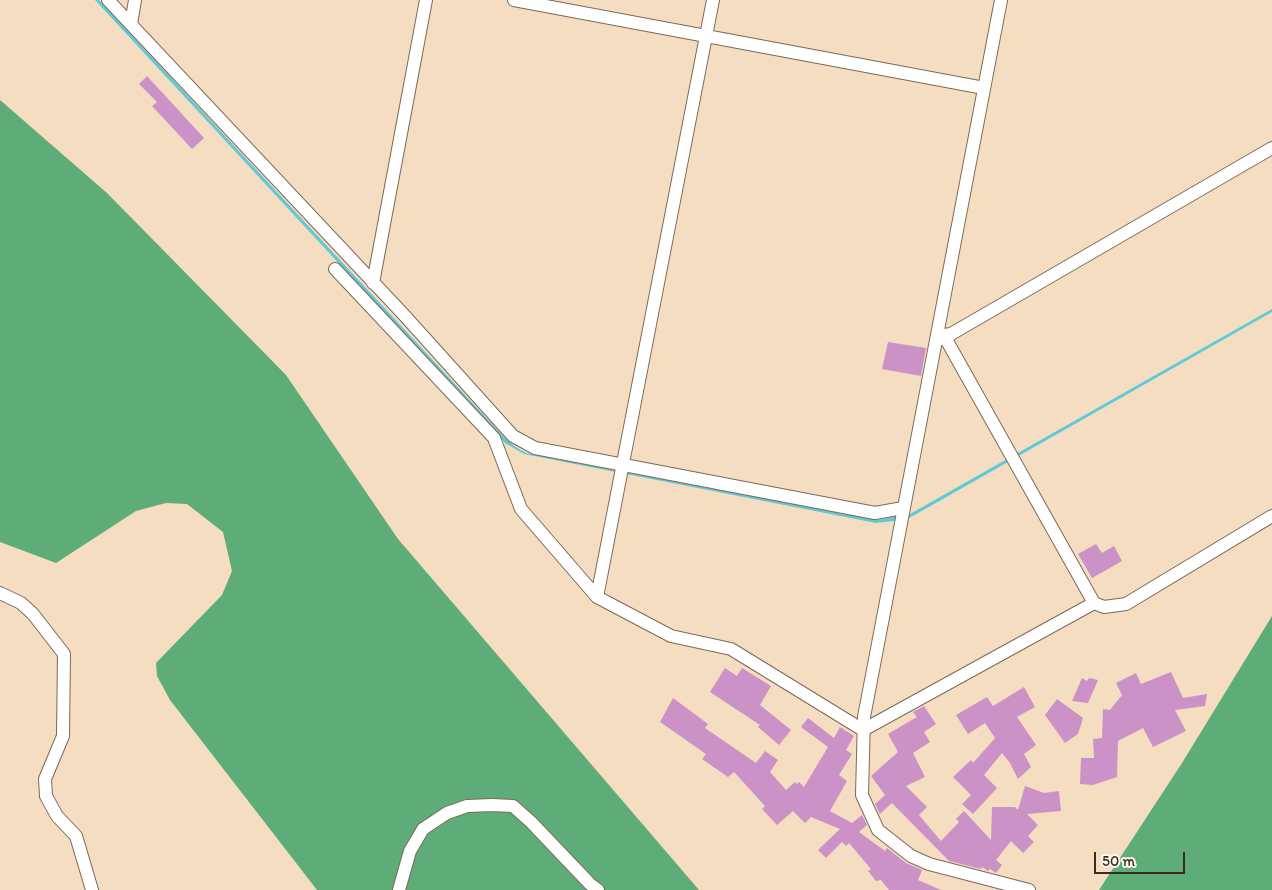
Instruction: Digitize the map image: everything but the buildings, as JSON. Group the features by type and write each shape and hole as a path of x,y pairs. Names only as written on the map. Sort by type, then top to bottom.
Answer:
{"street":[{"path":"108,0 373,283 513,436 535,448 876,512 904,508"},
{"path":"131,24 136,0"},
{"path":"373,283 426,0"},
{"path":"514,0 706,38 984,88"},
{"path":"598,597 713,0"},
{"path":"1001,0 904,508 864,730 862,795 878,830 911,856 929,864 1029,890"},
{"path":"937,336 951,334 1272,148"},
{"path":"335,269 494,438 522,509 598,597 671,636 731,649 864,730"},
{"path":"937,336 947,341 1094,603 1104,607 1126,604 1272,516"},
{"path":"0,593 20,603 33,614 64,654 63,736 45,779 46,796 57,816 76,836 92,890"},
{"path":"864,730 1094,603"},
{"path":"399,890 410,851 423,828 446,813 467,806 513,806 598,890"}],"green space":[{"path":"0,100 107,193 286,375 398,539 699,890 317,890 170,700 157,676 156,663 222,595 232,571 223,532 187,504 166,503 136,511 56,563 0,542"},
{"path":"1272,616 1272,890 1099,890 1182,763"}],"water":[{"path":"95,0 99,0 505,438 526,453 877,520 910,514 1272,309 1272,312 909,518 894,521 876,523 524,454 505,443"}]}
